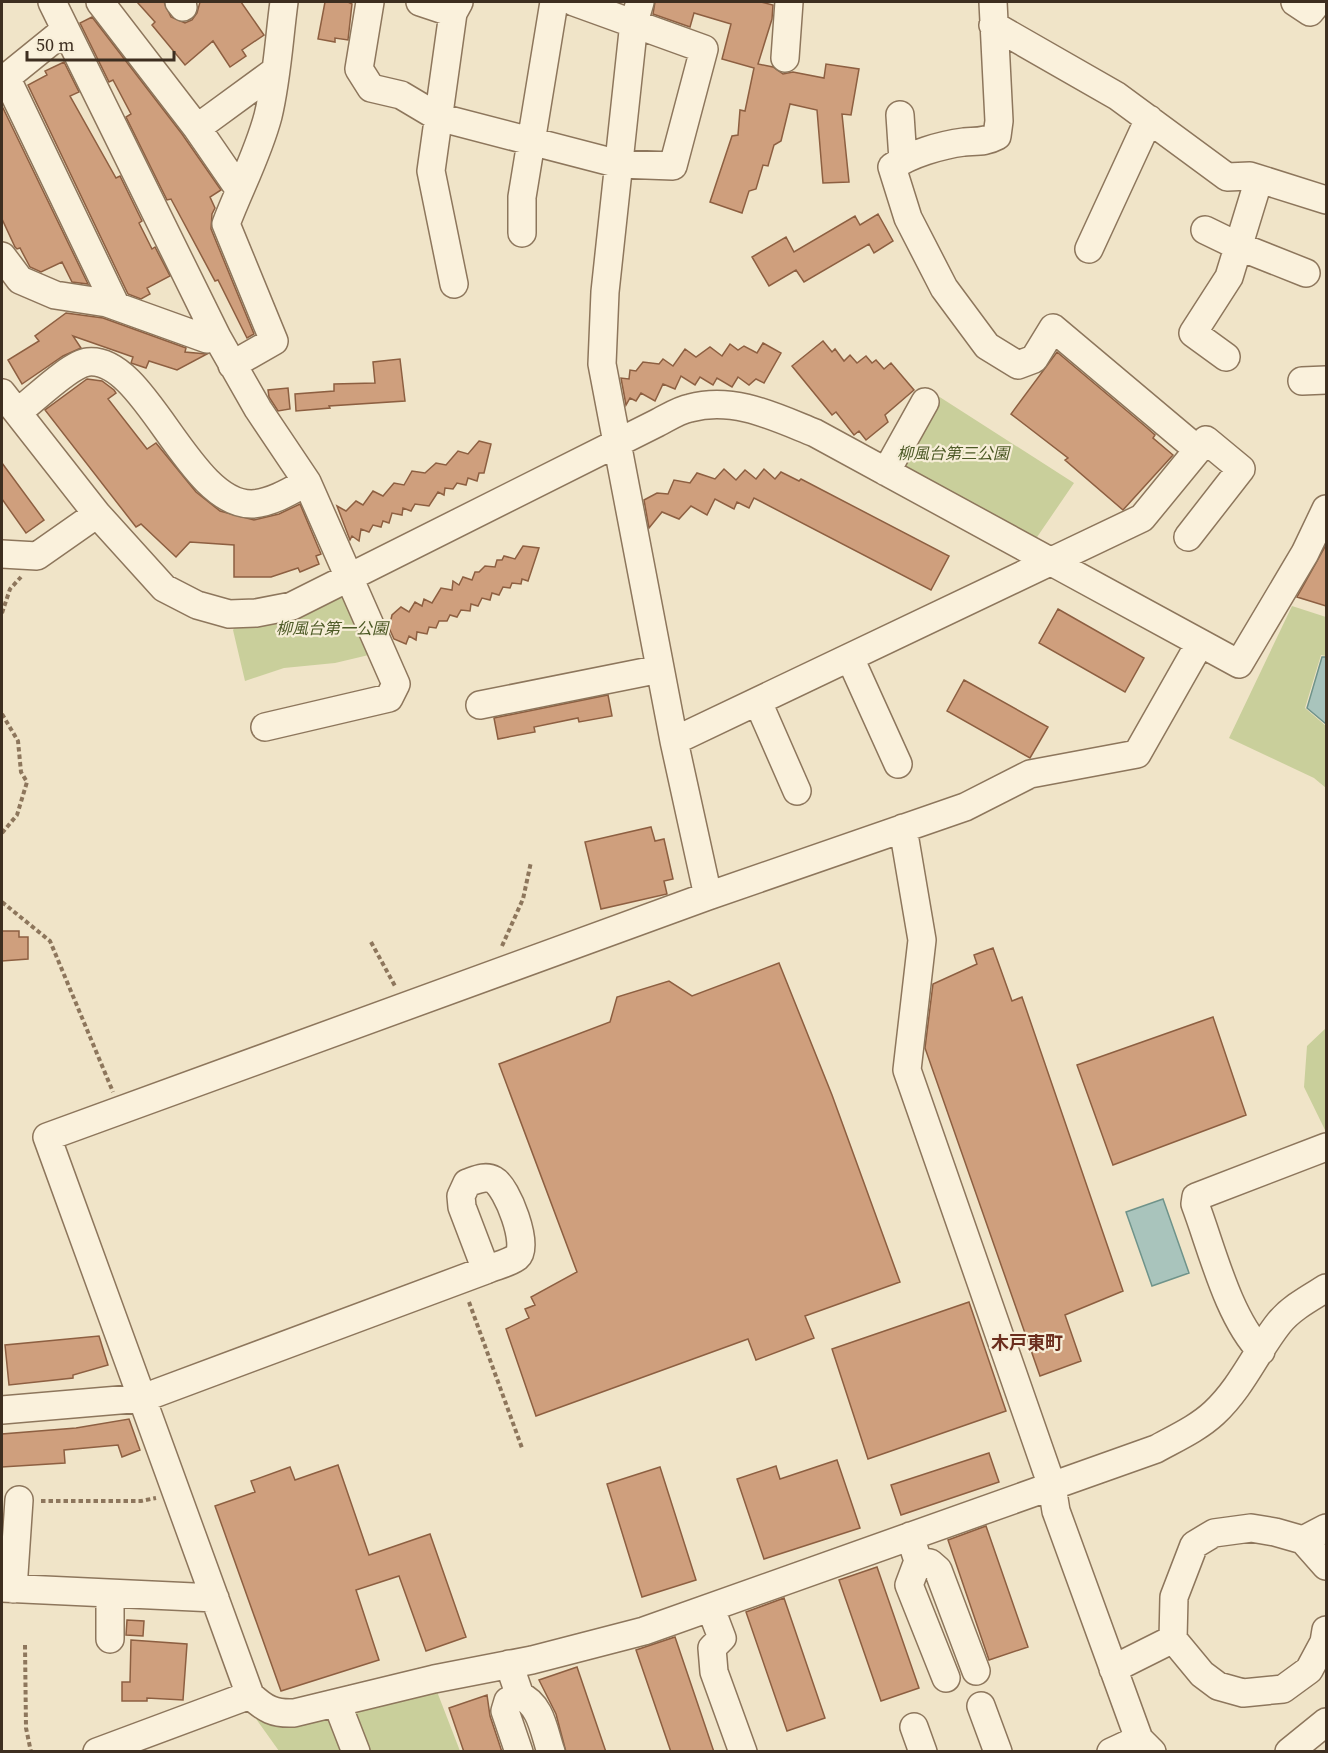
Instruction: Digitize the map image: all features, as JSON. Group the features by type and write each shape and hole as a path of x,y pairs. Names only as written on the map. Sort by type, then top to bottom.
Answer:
{"street":[{"path":"88,2 60,18 4,79 116,306"},
{"path":"100,2 197,128 239,189"},
{"path":"232,365 274,341 226,224 239,189 249,175 268,115 284,2"},
{"path":"370,2 359,69 371,88 401,95 440,117 619,164 673,166 704,49 637,12 574,2"},
{"path":"420,2 456,7 431,171 454,284"},
{"path":"522,233 522,197 554,2"},
{"path":"785,58 789,2"},
{"path":"1295,2 1310,12 1318,2"},
{"path":"637,12 605,292 602,364 674,741 708,896"},
{"path":"993,13 1117,96 1227,177 1250,176 1326,200"},
{"path":"993,13 999,121 997,136 988,141 963,142 903,160 892,167 908,218 944,288 987,346 1018,365 1034,359 1053,328 1198,450"},
{"path":"60,18 217,337 258,409 307,482 351,577 396,684 389,698 265,727"},
{"path":"197,128 275,71"},
{"path":"900,115 903,160"},
{"path":"1089,249 1149,119"},
{"path":"1226,357 1193,333 1229,277 1259,179"},
{"path":"1205,230 1306,273"},
{"path":"2,256 20,280 55,295 116,306 207,339 217,337"},
{"path":"307,482 283,495 253,504 228,499 209,483 129,383 110,366 89,362 6,398 97,514 164,588 197,605 229,614 256,613 292,606 689,408 722,404 759,411 815,433 1239,664 1316,556 1326,509"},
{"path":"886,472 925,402"},
{"path":"674,741 1142,518 1206,440 1242,469 1188,537"},
{"path":"2,554 37,556 97,514"},
{"path":"1200,643 1137,754 1030,774 965,807 708,896 47,1137 250,1695 267,1710 279,1714 509,1664 645,1631 914,1548 1052,1486 1156,1449 1187,1432 1221,1406 1235,1390 1280,1322 1300,1304 1326,1288"},
{"path":"850,658 898,764"},
{"path":"480,705 660,669"},
{"path":"758,702 797,791"},
{"path":"903,828 922,940 907,1070 1052,1486 1056,1511 1113,1669 1145,1745 1112,1752"},
{"path":"1261,1351 1245,1335 1195,1204 1196,1197 1326,1147"},
{"path":"2,1410 143,1398 486,1270"},
{"path":"19,1500 7,1589 215,1598"},
{"path":"1303,1540 1326,1527"},
{"path":"1326,1566 1303,1540 1251,1528 1214,1533 1194,1545 1174,1597 1173,1639 1202,1674 1218,1686 1244,1693 1283,1689 1309,1670 1324,1642 1326,1630"},
{"path":"914,1548 938,1570 976,1671"},
{"path":"914,1548 909,1585 946,1677"},
{"path":"110,1594 110,1639"},
{"path":"711,1609 722,1638 712,1648 714,1672 743,1752"},
{"path":"1113,1669 1173,1639"},
{"path":"509,1664 520,1696"},
{"path":"97,1752 250,1695"},
{"path":"519,1752 505,1711 508,1701 520,1696 530,1699 537,1710 551,1752"},
{"path":"337,1702 356,1752"},
{"path":"981,1706 998,1752"},
{"path":"1289,1752 1326,1722"}],"path":[{"path":"2,613 10,589 20,580 25,567 37,556"},
{"path":"2,714 18,741 21,772 27,782 17,815 2,833"},
{"path":"481,978 514,922 529,880 531,862"},
{"path":"2,902 50,941 120,1109"},
{"path":"371,942 406,1005"},
{"path":"469,1302 522,1448"},
{"path":"19,1500 141,1502 165,1496"},
{"path":"25,1645 26,1728 31,1752"}],"green space":[{"name":"柳風台第三公園","path":"935,394 1074,483 1033,543 896,468"},
{"name":"柳風台第一公園","path":"351,580 373,654 335,663 284,668 245,681 233,630 242,617"},
{"path":"1292,606 1326,617 1326,656 1321,655 1305,708 1326,726 1326,788 1314,778 1229,738"},
{"path":"1326,1028 1326,1132 1304,1087 1307,1046"},
{"path":"436,1689 460,1751 368,1751 351,1709"},
{"path":"249,1709 331,1714 346,1751 279,1751"}],"water":[{"path":"1322,657 1326,657 1326,724 1307,708"},
{"path":"1163,1199 1189,1273 1152,1286 1126,1212"}],"building":[{"path":"137,2 164,2 171,17 185,23 192,20 197,13 200,2 241,2 264,35 242,50 246,56 230,67 213,41 185,65 152,25 155,22"},
{"path":"325,2 352,4 348,40 335,38 335,42 318,39"},
{"path":"655,2 761,2 773,5 772,19 758,64 773,67 783,74 793,72 824,78 826,64 859,69 851,115 842,114 849,182 823,183 817,110 790,104 781,141 774,145 768,166 763,165 756,189 749,191 742,213 710,202 732,136 738,135 740,110 745,111 754,68 722,59 731,24 694,13 690,27 653,14"},
{"path":"92,17 182,134 221,190 210,197 215,208 212,214 211,229 254,334 247,338 218,280 215,281 171,199 167,200 126,117 131,114 113,80 109,82 80,23"},
{"path":"64,62 79,92 70,96 116,178 120,176 142,221 139,223 152,249 155,247 170,276 147,288 150,294 141,299 128,294 28,85 47,75 45,71"},
{"path":"2,106 88,284 72,282 62,262 41,272 30,267 20,248 15,247 2,219"},
{"path":"878,214 893,241 874,253 869,244 804,282 796,270 769,286 752,257 786,237 794,252 855,216 860,225"},
{"path":"66,313 103,318 186,348 185,352 207,354 177,370 149,361 146,368 131,363 133,357 73,336 81,348 63,356 22,384 8,360 39,341 35,336"},
{"path":"823,341 832,352 835,349 844,361 850,355 857,363 866,356 872,363 876,360 884,369 891,363 914,390 885,415 888,422 866,440 859,431 854,435 836,412 832,415 792,366"},
{"path":"763,343 781,353 764,383 756,379 749,385 738,377 732,387 717,378 713,385 700,377 695,385 681,376 675,389 663,384 655,401 641,393 636,401 630,398 626,405 621,378 629,379 630,370 636,371 643,362 659,364 663,359 673,366 685,349 696,357 710,347 722,356 730,344 738,350 744,346 757,353"},
{"path":"1057,352 1146,427 1155,435 1153,438 1173,455 1123,510 1065,460 1068,458 1011,414"},
{"path":"400,359 405,401 329,406 330,408 296,411 295,394 334,391 334,384 375,383 373,362"},
{"path":"87,379 102,381 114,390 116,393 108,399 147,449 156,443 196,492 220,511 254,520 279,514 300,504 321,554 316,556 319,564 300,572 298,568 271,577 234,577 234,545 190,542 176,557 141,524 136,527 45,410"},
{"path":"288,388 290,409 278,411 269,397 268,390"},
{"path":"479,441 491,444 484,473 479,473 477,481 468,478 466,485 457,483 453,489 445,488 444,495 438,492 429,506 415,504 411,511 403,508 402,515 392,513 389,523 383,521 381,527 373,525 369,532 361,529 359,541 352,536 350,540 337,506 346,511 356,501 363,505 373,491 383,496 394,483 404,485 412,471 425,473 436,463 446,465 458,451 468,454"},
{"path":"2,463 44,520 26,533 2,499"},
{"path":"724,469 736,480 745,470 756,479 764,469 775,479 781,472 799,481 801,479 949,556 931,590 754,498 749,508 737,502 734,509 715,499 707,515 691,506 679,519 662,512 649,528 644,500 657,493 668,494 674,480 690,483 697,473 715,479"},
{"path":"1326,545 1326,606 1297,597"},
{"path":"523,546 539,548 528,581 522,579 521,584 512,583 510,588 503,587 499,595 492,593 490,600 482,598 478,606 471,604 470,611 461,610 457,617 450,615 447,621 439,621 436,628 429,627 427,634 417,632 416,640 409,636 406,644 394,639 389,628 392,615 401,607 409,612 415,602 422,606 424,599 432,603 441,588 452,590 453,581 459,585 463,577 472,580 475,572 479,572 485,566 495,567 497,560 502,560 504,556 515,559"},
{"path":"1058,609 1144,658 1125,692 1039,643"},
{"path":"964,680 1048,727 1030,758 947,711"},
{"path":"608,695 612,716 579,722 578,718 534,727 535,732 498,739 494,718"},
{"path":"651,827 655,841 664,839 673,879 664,881 667,894 601,909 585,842"},
{"path":"2,931 19,931 19,937 28,937 28,959 2,961"},
{"path":"993,948 1012,1001 1022,997 1123,1291 1065,1315 1081,1361 1040,1376 925,1048 933,984 977,964 974,955"},
{"path":"779,963 832,1095 900,1282 805,1316 814,1338 756,1360 748,1339 536,1416 506,1329 529,1318 525,1309 535,1305 531,1297 577,1272 499,1064 610,1022 617,997 669,981 692,996"},
{"path":"1213,1017 1246,1115 1113,1165 1077,1065"},
{"path":"969,1302 1006,1411 868,1459 832,1349"},
{"path":"99,1336 108,1365 73,1375 73,1378 9,1385 5,1345"},
{"path":"129,1419 140,1450 122,1457 118,1445 64,1450 65,1463 2,1467 2,1434 76,1428"},
{"path":"989,1453 999,1482 901,1515 891,1485"},
{"path":"837,1460 860,1528 764,1559 737,1479 776,1466 780,1479"},
{"path":"338,1465 369,1555 430,1534 466,1637 426,1651 399,1576 356,1590 379,1660 281,1691 215,1506 255,1492 251,1481 290,1467 295,1480"},
{"path":"660,1467 696,1580 642,1597 607,1484"},
{"path":"986,1526 1028,1647 989,1660 948,1540"},
{"path":"877,1567 919,1688 881,1701 839,1580"},
{"path":"784,1598 825,1718 787,1731 746,1612"},
{"path":"127,1620 144,1621 143,1636 126,1635"},
{"path":"675,1637 714,1752 671,1752 636,1650"},
{"path":"131,1640 187,1644 183,1700 147,1698 147,1701 122,1701 122,1682 130,1682"},
{"path":"577,1667 606,1752 566,1752 556,1714 539,1680"},
{"path":"487,1695 490,1716 502,1752 464,1752 449,1708"}],"district":[{"name":"木戸東町","path":"1027,1342"}]}
